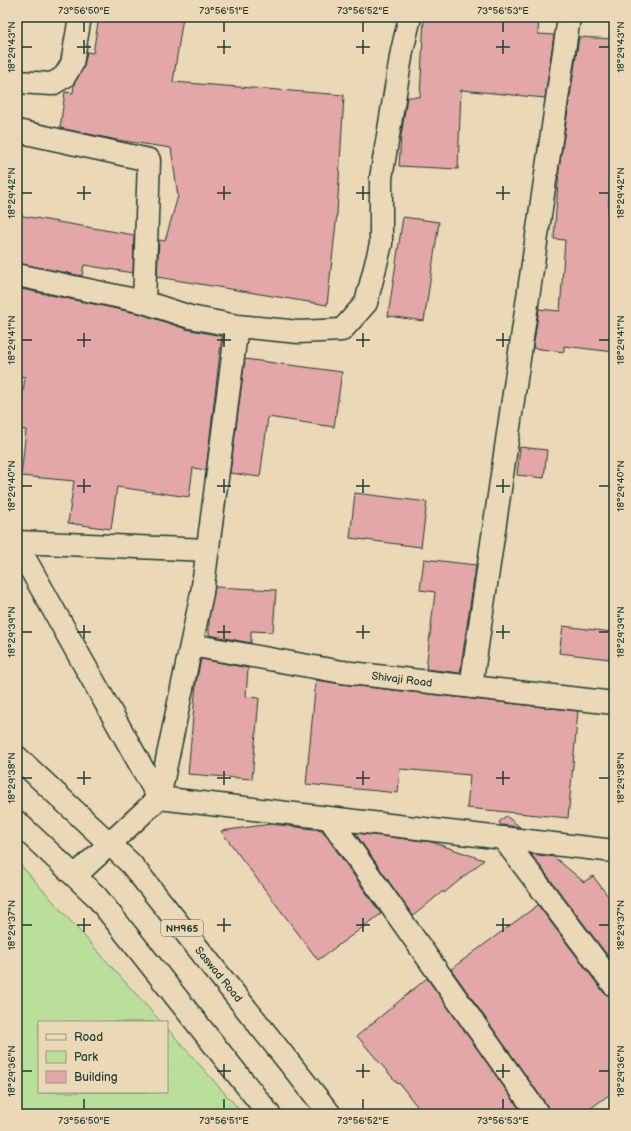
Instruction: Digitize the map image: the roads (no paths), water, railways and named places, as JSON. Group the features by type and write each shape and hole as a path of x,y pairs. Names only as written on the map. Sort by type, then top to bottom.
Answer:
{"main road":[{"path":"17,82 52,84 64,77 72,64 80,17"},
{"path":"17,275 144,302 190,317 237,326 299,332 342,330 366,303 381,244 381,178 402,51 410,17"},
{"path":"471,687 569,17"},
{"path":"17,131 149,160 144,302"},
{"path":"75,876 159,798 202,594 237,326"},
{"path":"17,542 208,550"},
{"path":"17,555 25,559 159,798"},
{"name":"Shivaji Road","path":"191,645 342,672 614,703"},
{"name":"Saswad Road","path":"17,757 131,864 330,1114"},
{"path":"159,798 614,851"},
{"path":"330,818 538,1114"},
{"path":"17,822 96,896 269,1114"},
{"path":"503,838 614,985"}]}
